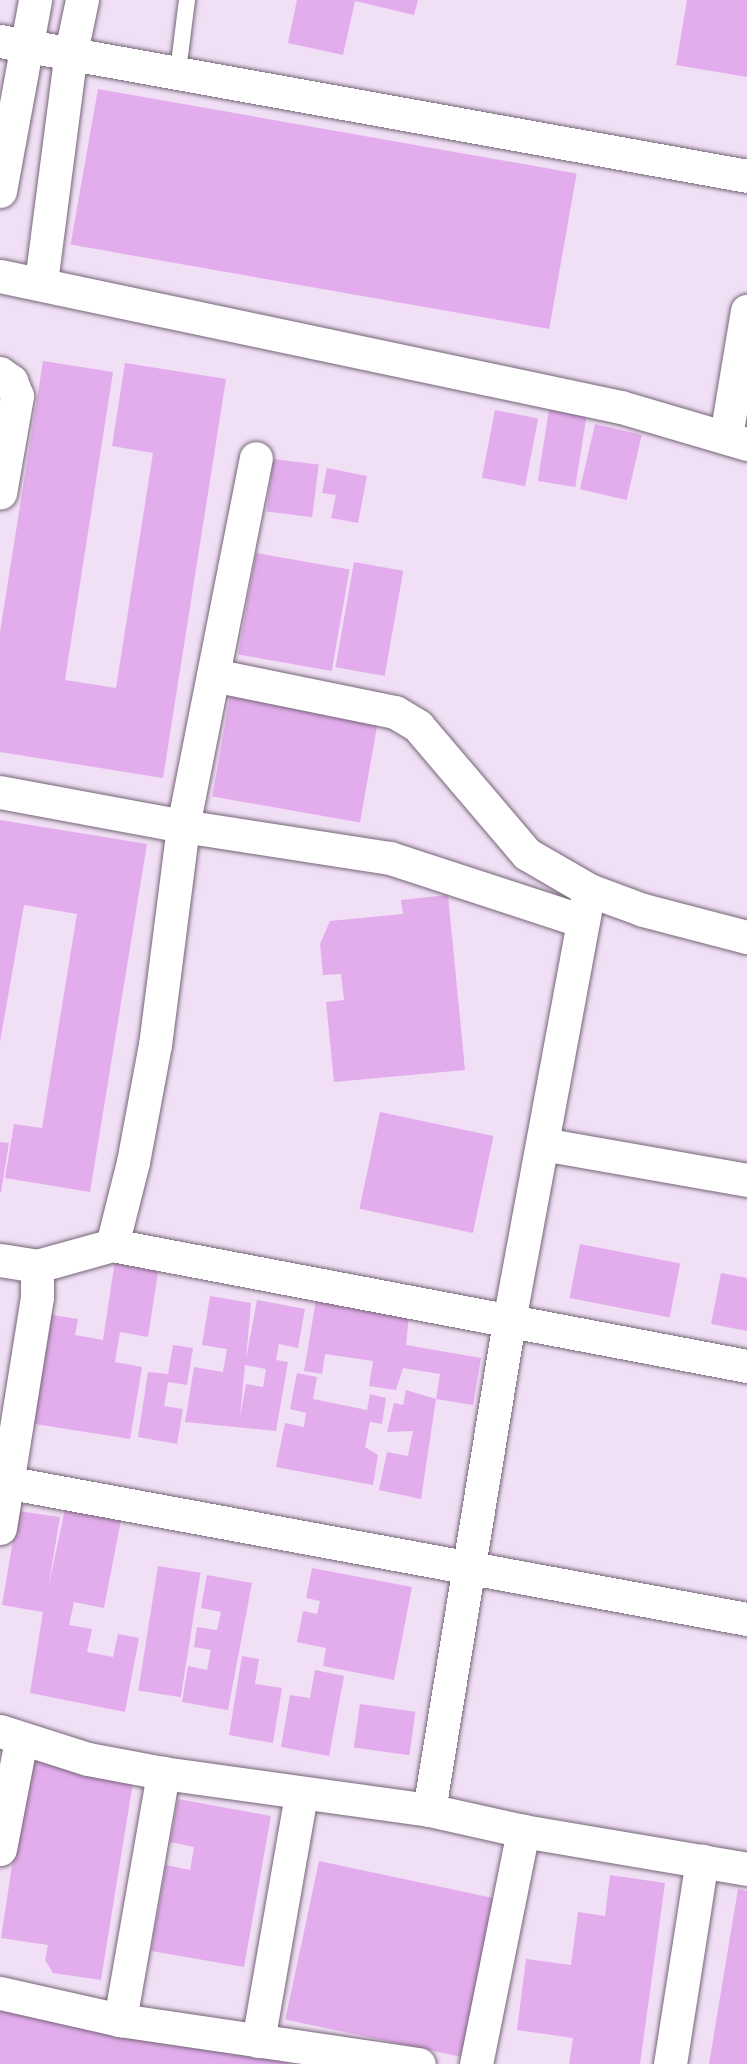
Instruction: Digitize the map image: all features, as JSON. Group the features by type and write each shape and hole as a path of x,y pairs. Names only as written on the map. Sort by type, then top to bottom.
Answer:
{"street":[{"path":"0,191 13,43 35,0"},
{"path":"41,282 71,52 82,0"},
{"path":"13,43 178,71 747,176"},
{"path":"0,276 41,282 621,407 736,440 747,311"},
{"path":"0,373 11,381 17,396 0,493"},
{"path":"112,1245 133,1162 155,1045 183,826 256,458"},
{"path":"213,675 395,712 418,726 527,854 586,905"},
{"path":"0,792 183,826 390,858 586,905 643,910 747,938"},
{"path":"429,1810 472,1565 509,1320 586,905"},
{"path":"543,1144 747,1180"},
{"path":"0,1260 38,1266 112,1245 747,1366"},
{"path":"0,1528 4,1482 38,1297 38,1266"},
{"path":"4,1482 472,1565 747,1619"},
{"path":"0,1850 10,1736 88,1759 163,1773 302,1796 429,1810 523,1831 747,1869"},
{"path":"120,2020 163,1773"},
{"path":"258,2041 302,1796"},
{"path":"476,2064 523,1831"},
{"path":"670,2064 702,1860"},
{"path":"0,1993 120,2020 386,2062 419,2064"}],"lane":[{"path":"178,71 187,0"}],"building":[{"path":"297,0 418,0 414,15 355,1 343,55 288,43"},
{"path":"687,0 747,0 747,77 676,65"},
{"path":"98,89 577,173 549,329 71,245"},
{"path":"43,361 113,372 65,680 116,688 153,453 112,446 125,363 226,379 163,778 0,752 0,632"},
{"path":"495,410 538,418 525,486 482,478"},
{"path":"549,410 587,416 575,487 538,481"},
{"path":"595,424 642,435 627,500 580,489"},
{"path":"273,459 319,465 312,517 267,512"},
{"path":"327,468 367,476 358,523 331,518 336,495 322,493"},
{"path":"256,553 350,569 332,671 238,654"},
{"path":"354,562 403,571 385,676 335,667"},
{"path":"230,696 378,722 360,822 212,796"},
{"path":"0,820 147,844 90,1192 5,1178 14,1124 42,1128 77,914 24,905 0,1042"},
{"path":"448,895 465,1070 334,1082 326,1002 344,1000 341,974 323,975 320,944 330,921 403,914 401,900"},
{"path":"380,1112 493,1136 473,1233 359,1209"},
{"path":"0,1142 9,1143 1,1192 0,1192"},
{"path":"580,1244 680,1263 670,1317 570,1298"},
{"path":"115,1260 159,1266 148,1337 120,1332 115,1362 142,1367 130,1439 29,1423 46,1314 78,1319 75,1335 103,1340"},
{"path":"721,1273 747,1278 747,1331 711,1324"},
{"path":"210,1296 251,1303 246,1359 257,1300 305,1309 298,1348 279,1344 276,1360 288,1362 276,1431 185,1422 194,1367 223,1372 227,1349 202,1345","holes":["245,1365 266,1369 263,1387 246,1384 240,1417"]},
{"path":"316,1300 409,1315 406,1345 481,1358 473,1405 436,1399 440,1374 403,1368 396,1390 369,1386 373,1361 325,1354 322,1374 304,1371"},
{"path":"173,1345 193,1348 187,1385 168,1382 164,1406 183,1409 177,1444 138,1437 148,1372 168,1374"},
{"path":"297,1373 317,1377 313,1399 367,1410 370,1394 386,1398 382,1424 370,1422 365,1447 378,1455 373,1485 276,1467 285,1423 304,1427 306,1413 290,1409"},
{"path":"406,1390 436,1399 421,1499 379,1490 387,1452 408,1456 413,1431 387,1432 394,1403 403,1405"},
{"path":"65,1509 121,1520 104,1608 74,1602 69,1625 92,1629 87,1652 113,1657 118,1634 139,1638 125,1712 30,1693 43,1612 2,1605 18,1511 60,1517 48,1589"},
{"path":"158,1566 200,1573 181,1697 138,1690"},
{"path":"312,1568 412,1587 394,1680 323,1666 326,1648 297,1642 303,1611 317,1614 320,1601 306,1598"},
{"path":"207,1575 252,1583 228,1710 182,1702 188,1666 207,1670 211,1650 194,1647 197,1627 217,1630 221,1612 201,1608"},
{"path":"242,1656 259,1659 255,1684 282,1688 273,1743 229,1735"},
{"path":"315,1670 344,1676 329,1756 281,1747 290,1695 310,1698"},
{"path":"360,1704 415,1712 409,1755 354,1748"},
{"path":"28,1760 134,1776 101,1980 53,1973 45,1960 48,1945 1,1938"},
{"path":"178,1799 271,1816 244,1967 151,1951 166,1865 190,1870 194,1847 170,1842"},
{"path":"319,1861 500,1899 466,2058 285,2019"},
{"path":"610,1875 665,1883 640,2064 569,2064 573,2038 517,2030 526,1959 571,1965 578,1912 605,1916"},
{"path":"738,1889 747,1891 747,2064 709,2064"},
{"path":"0,2010 290,2063 290,2064 0,2064"}]}
